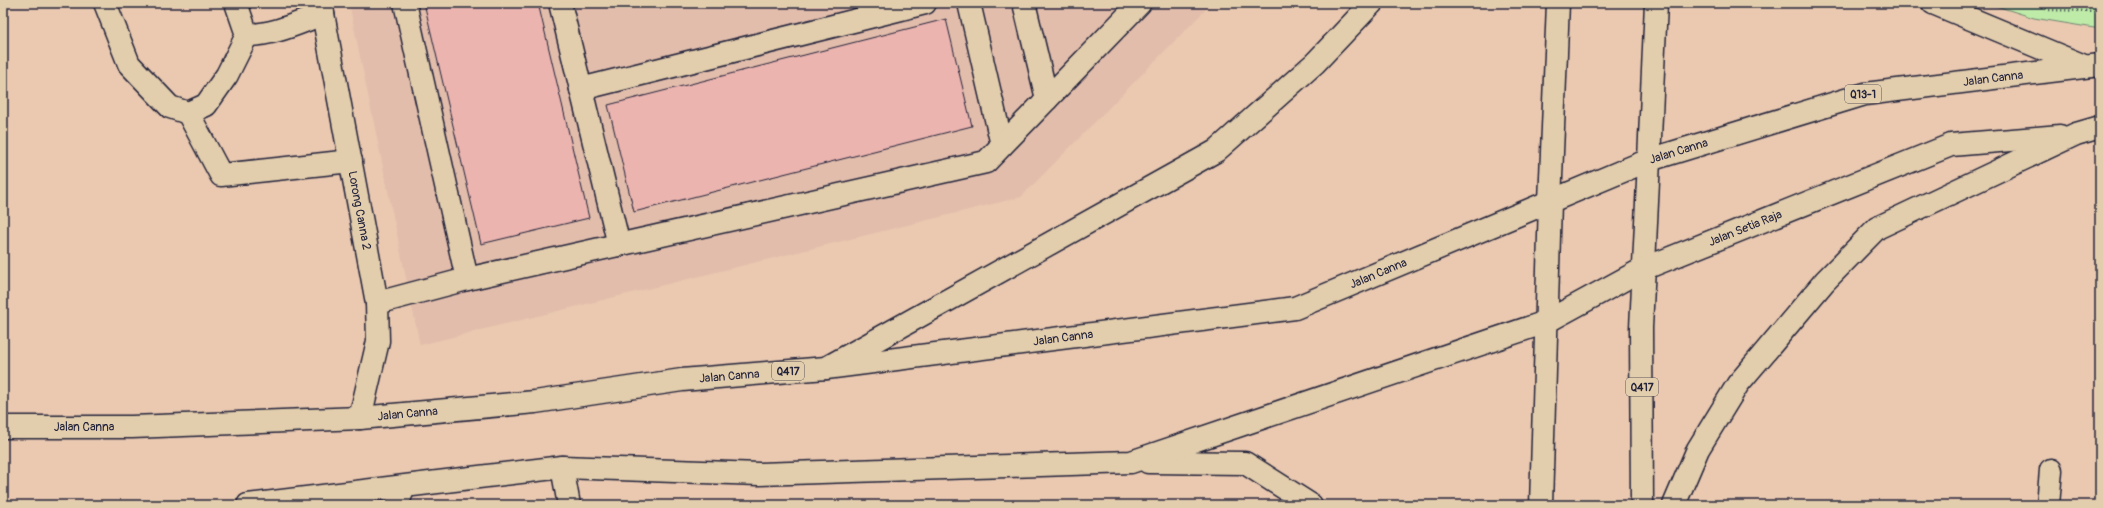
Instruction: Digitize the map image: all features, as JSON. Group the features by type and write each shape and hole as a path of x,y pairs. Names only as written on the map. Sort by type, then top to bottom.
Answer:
{"main road":[{"path":"105,3 129,64 170,107 188,112 206,105 227,75 247,35 236,3"},
{"path":"405,3 467,279"},
{"path":"560,3 620,245"},
{"path":"581,89 925,3"},
{"path":"969,3 1002,145"},
{"path":"1024,3 1047,99"},
{"path":"377,303 467,279 986,162 1140,3"},
{"path":"826,368 1216,151 1315,63 1372,3"},
{"path":"1541,505 1550,202 1558,3"},
{"path":"1649,160 1656,3"},
{"path":"1933,3 2092,66"},
{"path":"247,35 260,35 278,31 322,8"},
{"name":"Lorong Canna 2","path":"322,8 377,303 378,341 360,418"},
{"name":"Jalan Canna","path":"3,427 132,427 360,418 535,402 682,380 826,368 1295,308 1649,160 1865,94 2092,66"},
{"path":"188,112 221,176 351,161"},
{"path":"1674,505 1698,449 1738,384 1825,281 1877,228 2076,134 2100,127"},
{"name":"Jalan Setia Raja","path":"1546,322 1643,269 1951,145 2076,134"},
{"name":"Q417","path":"1642,505 1641,328 1649,160"},
{"path":"1131,462 1546,322"},
{"path":"248,505 400,496 562,467 759,474 1131,462 1245,463 1311,505"},
{"path":"562,467 569,505"},
{"path":"2048,505 2051,470"}],"path":[{"path":"2035,3 2048,10 2100,11"}],"shaded area":[{"path":"349,3 1212,3 1021,197 420,345"},
{"path":"607,502 610,505 535,505 536,504"}],"green space":[{"path":"1987,3 2100,3 2100,29 2034,18"}],"building":[{"path":"424,3 538,3 589,218 481,244"},
{"path":"946,19 972,126 634,212 608,105"}]}
